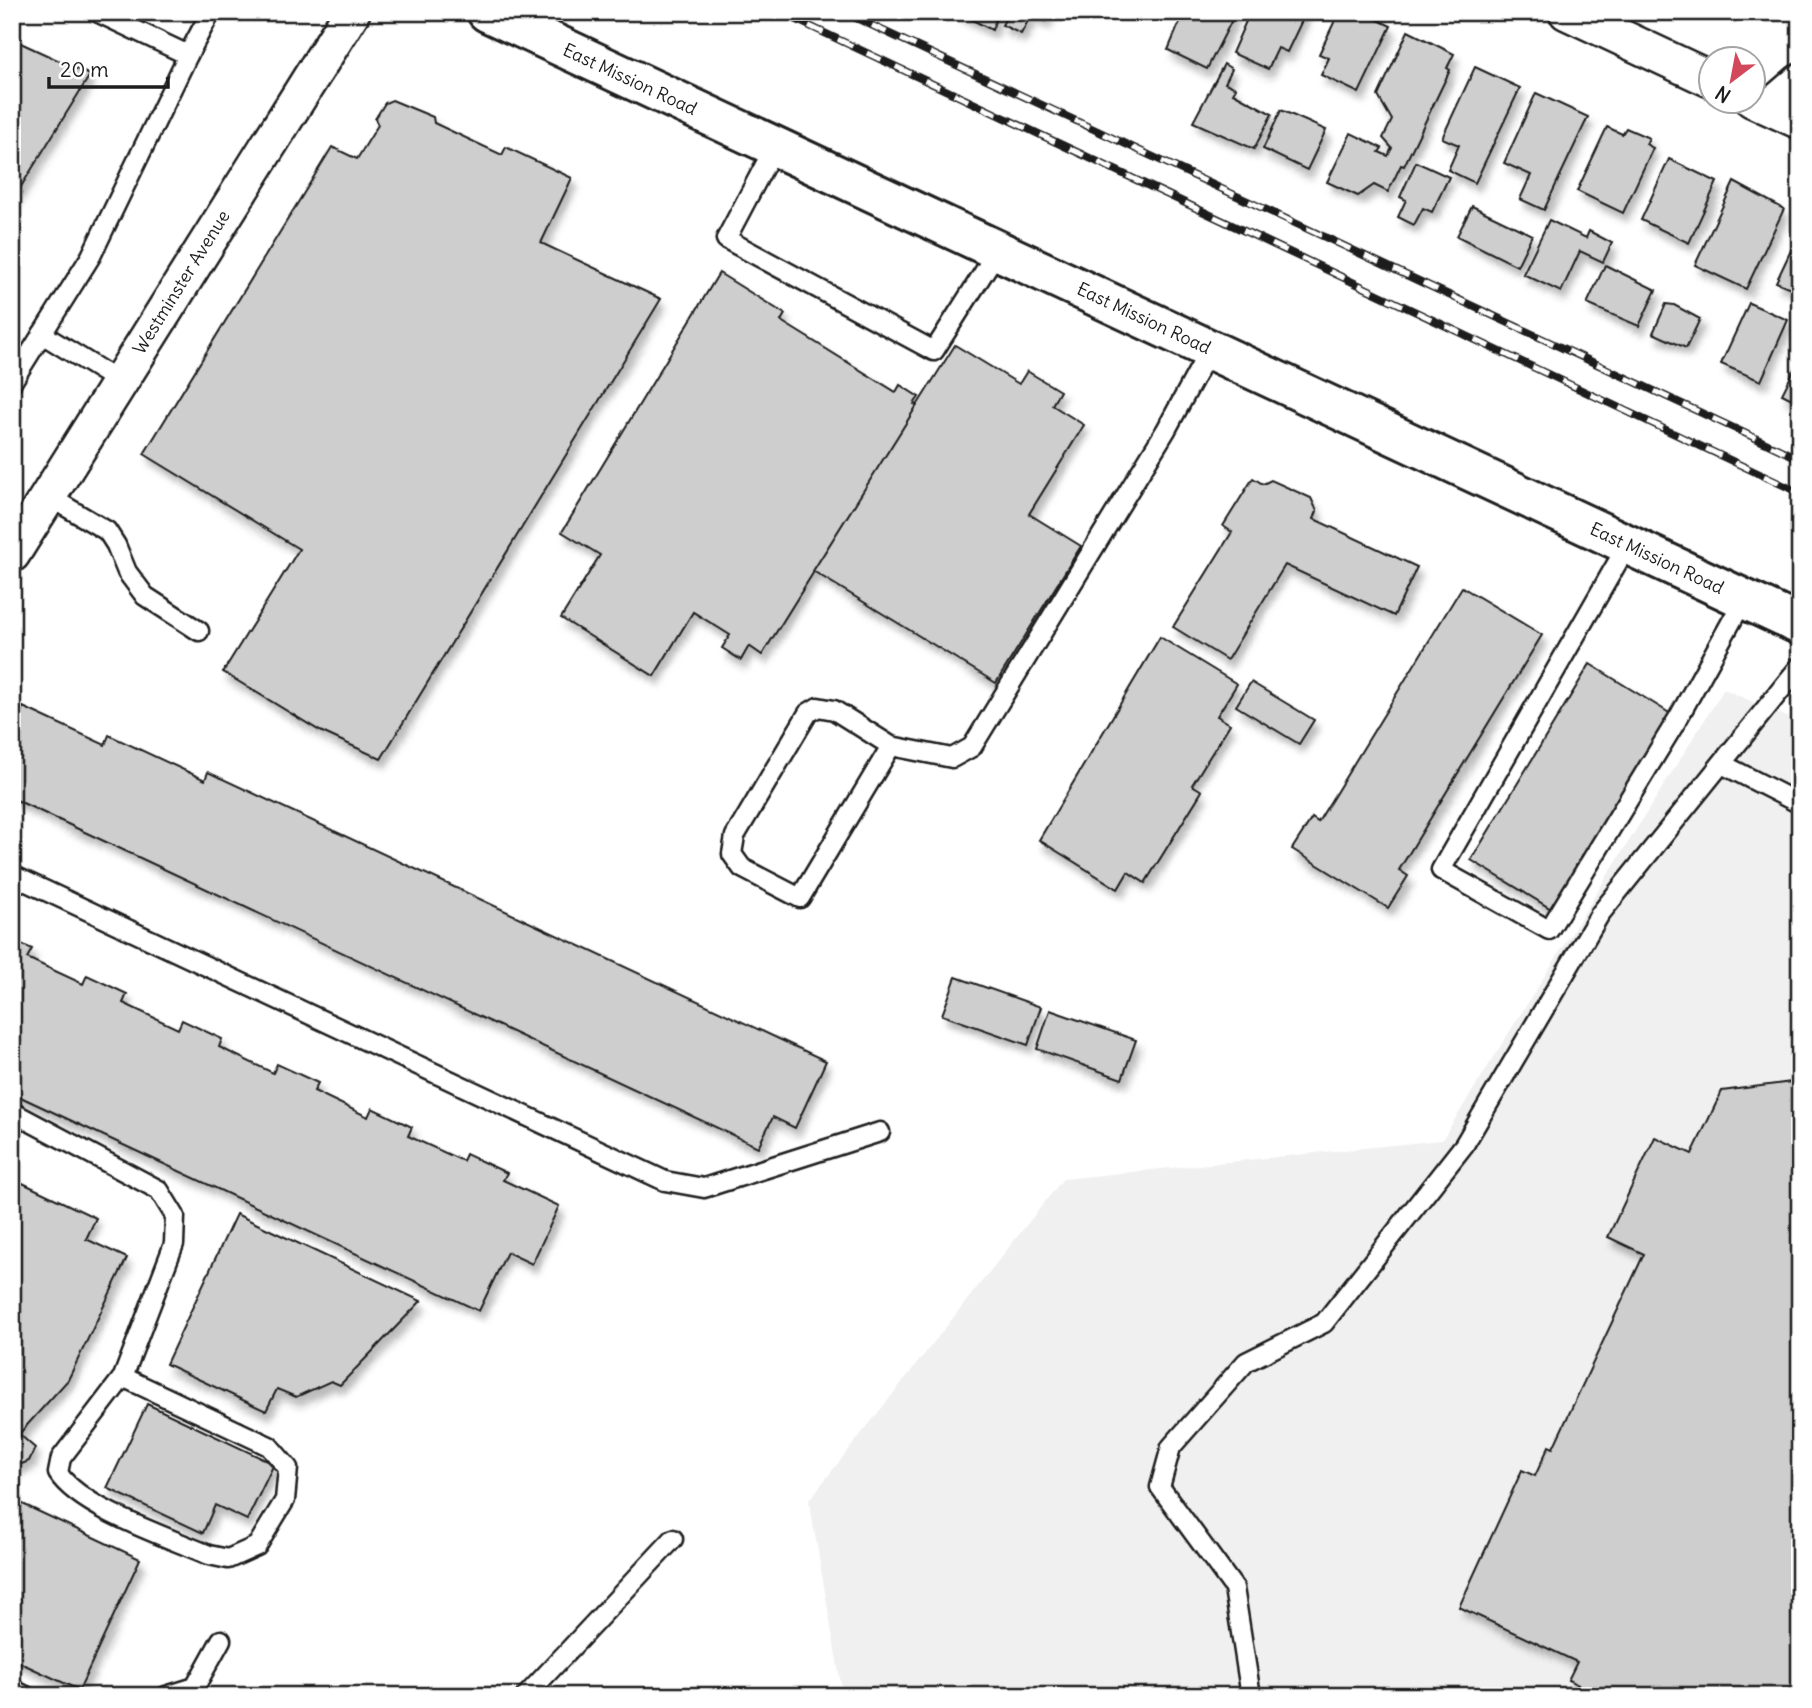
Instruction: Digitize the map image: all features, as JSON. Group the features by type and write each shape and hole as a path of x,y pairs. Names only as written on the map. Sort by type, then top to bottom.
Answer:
{"main road":[{"name":"East Mission Road","path":"488,12 1800,625"}],"street":[{"name":"Westminster Avenue","path":"12,554 118,381 352,12"},
{"path":"1567,12 1696,72"},
{"path":"1774,109 1800,82"}],"lane":[{"path":"97,12 188,55"},
{"path":"12,382 91,256 211,12"},
{"path":"775,146 726,239 934,351 998,250"},
{"path":"42,334 118,381"},
{"path":"891,746 800,898 742,868 733,854 735,836 808,713 818,708 834,710 891,746 952,758 972,747 1166,430 1210,349"},
{"path":"48,496 107,531 127,572 145,596 199,631"},
{"path":"1628,544 1441,870 1549,930 1677,720 1744,599"},
{"path":"1251,1696 1234,1588 1160,1487 1171,1447 1246,1362 1324,1322 1464,1145 1600,914 1800,666"},
{"path":"1722,764 1800,804"},
{"path":"12,875 665,1181 704,1188 880,1132"},
{"path":"12,1112 159,1191 175,1216 174,1244 123,1377 61,1458 58,1473 67,1487 97,1506 209,1555 228,1559 257,1546 285,1500 288,1468 269,1446 123,1377"},
{"path":"526,1696 673,1539"},
{"path":"166,1696 195,1687 221,1640"},
{"path":"12,1689 26,1696"}],"shaded area":[{"path":"1724,689 1800,723 1800,1696 843,1696 809,1500 1063,1179 1442,1140"}],"building":[{"path":"957,12 998,12 992,30"},
{"path":"1009,12 1049,12 1045,21 1033,15 1030,17 1021,34 1002,25"},
{"path":"1184,12 1236,12 1207,69 1168,50"},
{"path":"1250,12 1306,12 1287,52 1278,48 1268,69 1232,53"},
{"path":"1339,12 1380,12 1376,19 1391,26 1359,93 1321,75 1329,58 1319,54"},
{"path":"1408,31 1454,54 1447,68 1450,70 1404,166 1401,165 1388,192 1374,185 1358,196 1327,182 1351,133 1382,148 1379,152 1388,156 1392,148 1383,138 1392,120 1378,96"},
{"path":"12,39 90,75 12,201"},
{"path":"1224,64 1232,69 1225,83 1236,88 1233,93 1272,114 1254,149 1193,122"},
{"path":"1475,67 1520,88 1475,183 1448,170 1459,145 1442,138"},
{"path":"1536,93 1588,117 1544,210 1520,199 1531,175 1504,163"},
{"path":"392,100 433,117 434,123 502,155 506,147 572,178 541,243 661,299 381,759 320,731 223,672 299,549 144,454 332,147 357,159 378,125 375,119 385,103"},
{"path":"1281,110 1326,130 1307,170 1263,149"},
{"path":"1607,127 1622,134 1626,128 1649,138 1646,144 1653,148 1623,213 1577,191"},
{"path":"1669,159 1717,182 1689,243 1641,220"},
{"path":"1416,162 1449,177 1432,212 1423,208 1414,225 1398,217 1406,200 1400,197"},
{"path":"1734,182 1784,209 1746,289 1695,265"},
{"path":"1472,206 1532,235 1517,266 1457,236"},
{"path":"1549,220 1586,238 1589,231 1612,243 1603,262 1580,251 1561,292 1523,274"},
{"path":"1800,231 1800,288 1798,291 1776,282"},
{"path":"1605,265 1656,290 1639,326 1587,304"},
{"path":"719,273 785,314 781,321 896,392 900,385 919,397 914,404 917,406 762,655 749,646 741,660 722,648 730,635 693,612 654,676 561,618 600,555 562,532"},
{"path":"1749,303 1788,320 1761,381 1721,364"},
{"path":"1666,304 1674,305 1700,319 1686,348 1653,333"},
{"path":"955,345 1019,384 1027,371 1060,391 1052,405 1084,425 1029,514 1081,546 996,683 813,571"},
{"path":"1800,358 1800,403 1782,394"},
{"path":"1253,478 1263,484 1271,480 1311,498 1317,511 1314,519 1417,567 1394,616 1285,565 1227,660 1173,627 1232,532 1223,526"},
{"path":"1462,587 1542,635 1399,870 1408,876 1388,908 1292,849 1312,818 1318,822"},
{"path":"1160,637 1237,684 1217,716 1230,724 1192,785 1202,791 1145,883 1128,872 1118,889 1039,840"},
{"path":"1590,664 1671,714 1553,910 1471,860"},
{"path":"1251,682 1314,720 1299,744 1236,706"},
{"path":"23,707 105,745 109,735 205,780 208,772 826,1061 795,1128 773,1117 758,1147 12,798 12,731"},
{"path":"12,940 32,949 27,958 83,984 87,975 127,994 123,1003 178,1029 182,1020 222,1039 219,1047 273,1073 277,1064 318,1083 314,1091 368,1117 372,1108 412,1127 408,1136 463,1161 466,1154 507,1173 503,1180 559,1206 532,1264 507,1252 479,1311 12,1093"},
{"path":"956,977 1041,1007 1028,1045 942,1015"},
{"path":"1050,1010 1136,1040 1122,1079 1037,1049"},
{"path":"1800,1081 1800,1696 1601,1696 1568,1680 1577,1662 1459,1607 1522,1470 1535,1476 1549,1446 1553,1448 1644,1254 1608,1237 1655,1137 1692,1154 1722,1091"},
{"path":"12,1178 96,1218 86,1239 127,1258 68,1380 19,1434 35,1448 29,1461 12,1468"},
{"path":"236,1214 421,1301 340,1385 331,1381 296,1397 277,1389 266,1411 166,1364"},
{"path":"147,1404 274,1464 247,1520 215,1505 203,1533 107,1488"},
{"path":"12,1499 140,1559 79,1690 12,1659"}],"railway":[{"path":"780,12 1800,493"},
{"path":"843,12 1800,459"}]}
